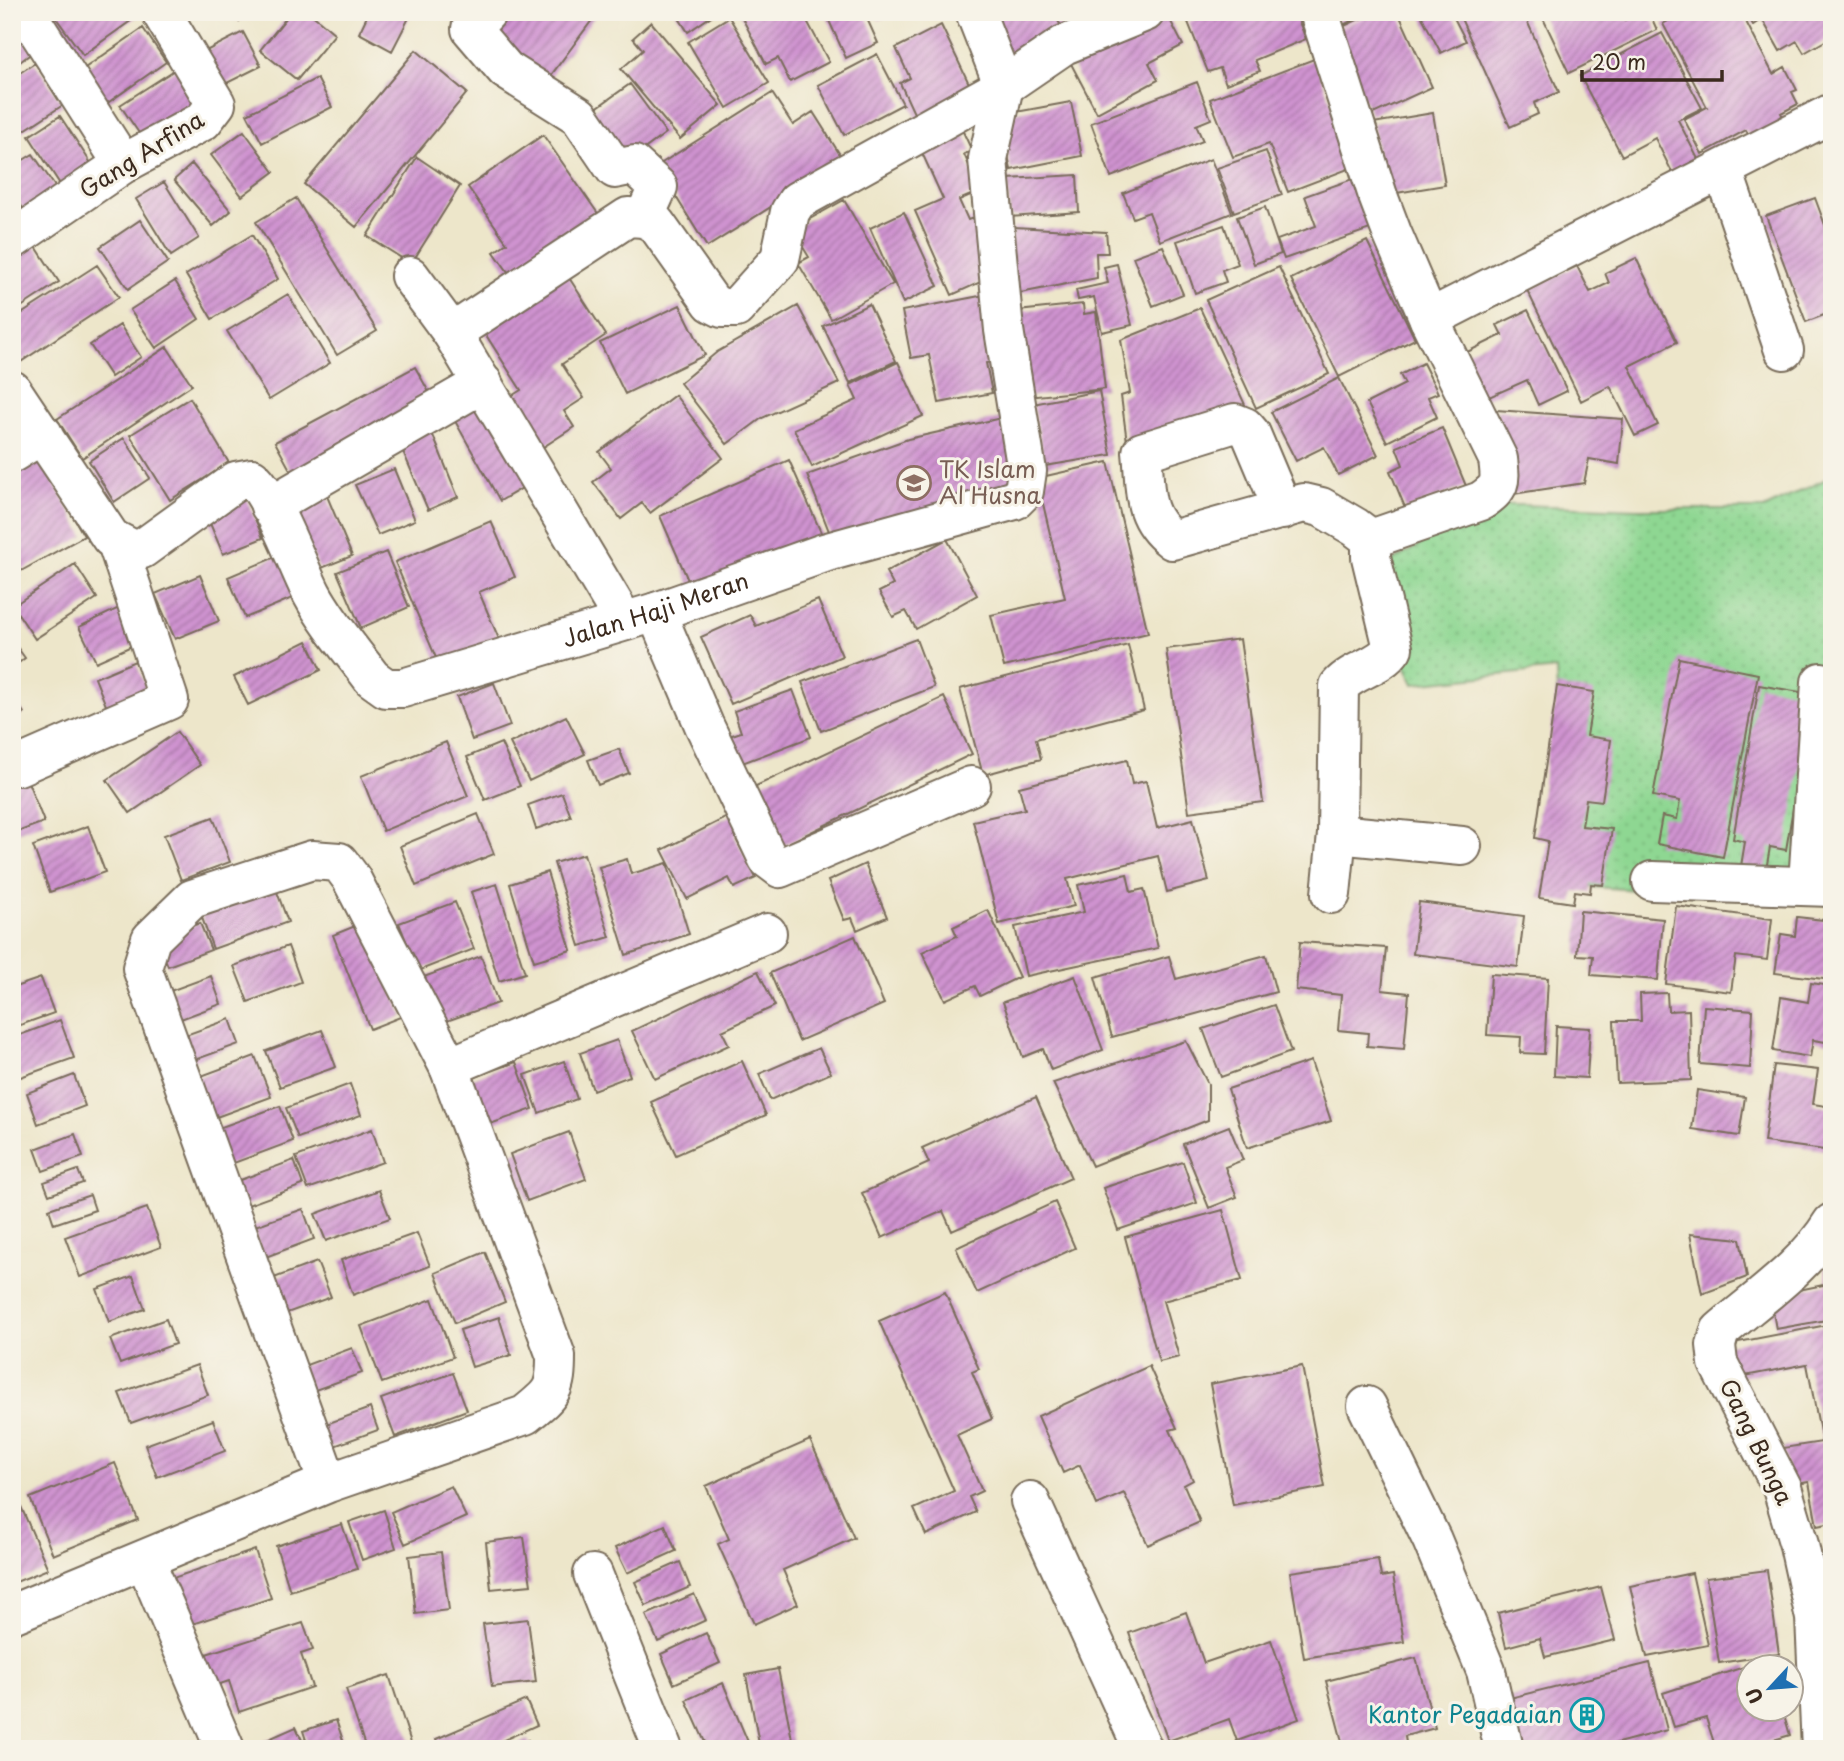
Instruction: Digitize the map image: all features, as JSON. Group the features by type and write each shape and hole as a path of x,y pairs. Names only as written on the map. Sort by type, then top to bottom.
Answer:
{"street":[{"path":"26,12 123,164"},
{"name":"Gang Arfina","path":"12,240 123,164 203,121 216,104 161,12"},
{"path":"487,12 471,29 506,71 579,117 615,169 634,165 658,187 644,218"},
{"path":"975,12 1004,86"},
{"path":"452,332 628,217 644,218 656,224 712,303 722,308 736,307 780,259 790,212 797,201 1004,86 1064,46 1145,12"},
{"path":"1319,12 1378,196 1429,319 1498,459 1500,479 1495,491 1481,501 1371,539"},
{"name":"Jalan Haji Meran","path":"117,543 142,549 236,481 252,478 258,483 270,506 313,596 372,678 386,688 403,688 640,616 824,553 1014,500 1024,491 1027,471 1004,330 988,159 1004,86"},
{"path":"1429,319 1832,113"},
{"path":"1723,170 1784,350"},
{"path":"410,276 452,332 482,383 640,616 704,725 768,859 780,868 971,786"},
{"path":"270,506 482,383"},
{"path":"12,390 28,444 117,543 169,700 18,766"},
{"path":"1283,510 1304,503 1312,504 1355,527 1371,539"},
{"path":"1331,894 1336,834 1339,686 1354,674 1382,660 1393,648 1371,557 1371,539"},
{"path":"1652,881 1820,886 1821,682"},
{"path":"1336,834 1462,846"},
{"path":"13,1612 328,1483 525,1415 543,1400 556,1382 556,1356 449,1067 351,878 339,862 312,860 192,900 151,939 142,968 328,1483"},
{"path":"449,1067 767,933"},
{"name":"Gang Bunga","path":"1821,1749 1815,1618 1799,1545 1782,1488 1718,1363 1716,1345 1720,1331 1800,1262 1832,1223"},
{"path":"1367,1406 1432,1540 1486,1671 1504,1749"},
{"path":"1030,1502 1143,1749"},
{"path":"145,1560 225,1749"},
{"path":"593,1574 663,1749"}],"green space":[{"path":"1832,476 1832,903 1564,885 1556,669 1414,684 1364,578 1489,504 1636,509 1764,509"}],"building":[{"path":"58,12 137,12 139,15 83,55 54,15"},
{"path":"228,12 247,12 239,21"},
{"path":"291,12 309,12 335,34 297,80 260,50"},
{"path":"369,12 412,12 392,51 359,33"},
{"path":"506,12 598,12 546,82 487,38"},
{"path":"675,12 717,12 688,32"},
{"path":"819,12 806,19 829,62 790,82 778,58 766,64 740,14"},
{"path":"825,12 864,12 878,43 846,58"},
{"path":"875,12 897,12 879,20"},
{"path":"996,12 1052,12 1064,30 1013,64 982,18"},
{"path":"1062,12 1102,12 1069,27"},
{"path":"1159,12 1166,12 1183,45 1149,63 1158,80 1097,113 1069,60"},
{"path":"1214,12 1295,12 1306,39 1255,60 1260,71 1226,84 1220,68 1208,72 1188,22"},
{"path":"1334,12 1370,12 1341,26"},
{"path":"1375,12 1398,12 1432,87 1371,115 1333,31"},
{"path":"1431,12 1451,12 1466,41 1441,53 1422,17"},
{"path":"1458,12 1523,12 1559,92 1534,103 1538,114 1510,127"},
{"path":"1540,12 1621,12 1625,20 1642,12 1649,12 1657,30 1569,73"},
{"path":"1684,12 1741,12 1773,74 1785,67 1797,90 1792,92 1798,104 1781,113 1787,123 1752,141 1746,130 1702,154 1684,119 1707,107 1663,24"},
{"path":"1746,12 1832,12 1832,37 1804,53 1797,41 1780,51 1762,19 1753,25"},
{"path":"729,17 769,83 727,108 688,42"},
{"path":"651,22 721,105 680,139 621,69 643,50 633,38"},
{"path":"12,25 33,52 12,68"},
{"path":"941,25 973,92 917,120 900,83 910,78 896,48"},
{"path":"143,28 166,62 106,104 82,70"},
{"path":"243,32 261,66 215,89 198,55"},
{"path":"1662,33 1702,108 1678,120 1698,159 1672,172 1655,138 1622,156 1580,76"},
{"path":"416,50 467,93 356,227 304,184"},
{"path":"877,54 903,104 844,135 818,85"},
{"path":"1314,59 1356,166 1288,192 1269,144 1233,157 1210,99"},
{"path":"35,63 63,105 20,133 12,121 12,78"},
{"path":"176,69 201,106 145,142 120,105"},
{"path":"317,78 332,107 262,143 247,114"},
{"path":"1197,82 1211,119 1196,125 1203,141 1111,177 1091,123"},
{"path":"630,84 666,133 624,164 588,114"},
{"path":"772,93 793,125 813,112 844,161 707,247 657,166"},
{"path":"1071,102 1082,156 1011,170 1000,115"},
{"path":"1433,113 1445,185 1384,195 1373,123"},
{"path":"60,116 98,174 67,195 29,136"},
{"path":"960,125 972,151 964,154 980,191 959,200 968,220 978,216 994,276 952,295 915,211 943,199 918,144"},
{"path":"244,131 274,172 242,196 211,155"},
{"path":"543,135 606,225 518,286 494,252 507,243 468,187"},
{"path":"1266,151 1282,195 1234,212 1217,168"},
{"path":"33,154 62,197 30,219 12,192 12,167"},
{"path":"417,157 460,186 411,264 367,236"},
{"path":"1211,159 1232,213 1160,241 1149,212 1133,218 1123,193"},
{"path":"192,164 231,211 213,226 174,180"},
{"path":"1077,175 1079,212 1010,217 1007,179"},
{"path":"1358,177 1376,227 1284,259 1277,240 1316,226 1305,196"},
{"path":"164,182 199,238 171,256 136,199"},
{"path":"296,198 377,331 337,355 256,222"},
{"path":"1815,198 1832,244 1832,312 1806,322 1766,216"},
{"path":"844,200 893,284 831,319 798,263 809,257 792,229"},
{"path":"1265,207 1281,254 1254,264 1237,217"},
{"path":"904,212 938,286 903,303 870,228"},
{"path":"140,220 168,262 128,289 100,247"},
{"path":"1224,225 1238,264 1222,270 1226,282 1195,293 1177,241"},
{"path":"1014,227 1106,232 1108,253 1096,253 1097,278 1015,294 1007,265"},
{"path":"252,235 278,279 212,319 186,275"},
{"path":"31,239 59,282 12,313 12,251"},
{"path":"1367,241 1415,339 1339,377 1291,279"},
{"path":"1163,246 1183,294 1153,306 1133,257"},
{"path":"1636,258 1677,342 1629,366 1658,425 1635,436 1610,386 1581,401 1527,290 1577,266 1590,292 1609,283 1605,273"},
{"path":"1117,264 1132,325 1102,332 1094,297 1078,300 1076,290 1108,283 1104,267"},
{"path":"97,265 119,297 16,365 12,359 12,320"},
{"path":"1279,267 1329,374 1256,408 1206,300"},
{"path":"564,270 606,335 562,364 584,398 564,411 574,427 534,453 502,402 521,390 479,324"},
{"path":"175,281 199,319 156,348 130,310"},
{"path":"288,294 330,363 269,400 227,331"},
{"path":"985,295 998,361 986,363 992,393 939,403 929,355 911,358 902,311"},
{"path":"869,304 896,361 850,383 823,326"},
{"path":"1083,304 1084,314 1096,312 1105,389 1027,397 1018,311"},
{"path":"680,305 705,355 625,394 600,343"},
{"path":"798,306 839,383 762,418 727,444 680,383 717,352"},
{"path":"1200,308 1248,411 1127,442 1121,396 1130,393 1121,340"},
{"path":"1528,310 1567,391 1538,405 1527,380 1480,401 1459,356 1502,335 1497,325"},
{"path":"120,325 141,357 111,377 90,345"},
{"path":"167,347 192,385 82,458 57,419"},
{"path":"898,362 923,416 812,467 794,429 857,400 850,385"},
{"path":"1423,363 1438,393 1428,397 1437,417 1387,442 1367,403 1405,384 1400,375"},
{"path":"415,367 434,401 294,477 275,442"},
{"path":"1339,378 1378,455 1338,475 1324,447 1296,461 1271,412"},
{"path":"1099,391 1111,455 1045,466 1033,404"},
{"path":"675,395 723,458 650,513 642,503 621,519 593,482 611,468 599,452"},
{"path":"483,397 531,483 500,501 451,414"},
{"path":"190,398 229,463 170,500 130,435"},
{"path":"1496,410 1623,419 1619,464 1589,459 1584,483 1513,494"},
{"name":"TK Islam Al Husna","path":"1010,416 1019,492 834,544 807,475 908,439"},
{"path":"430,428 458,497 428,510 399,442"},
{"path":"1442,428 1466,486 1406,510 1390,471 1403,465 1396,447"},
{"path":"124,438 150,478 114,502 89,461"},
{"path":"40,458 84,536 21,571 12,556 12,474"},
{"path":"789,460 823,537 694,594 660,516"},
{"path":"1108,462 1148,633 1004,667 991,615 1065,598 1037,478"},
{"path":"394,469 415,520 378,535 355,485"},
{"path":"322,484 352,556 319,569 289,499"},
{"path":"246,497 263,538 223,554 206,514"},
{"path":"491,521 515,577 479,592 499,639 439,665 395,562"},
{"path":"947,539 977,595 916,629 906,611 893,617 879,592 893,585 886,572"},
{"path":"386,552 409,607 361,628 337,572"},
{"path":"280,555 297,596 245,618 228,577"},
{"path":"12,564 20,576 12,580"},
{"path":"75,564 97,598 35,639 13,606"},
{"path":"200,575 219,621 175,639 155,594"},
{"path":"818,600 842,656 731,704 701,637 750,615 756,626"},
{"path":"119,608 136,644 96,662 79,627"},
{"path":"916,639 934,687 821,731 802,682"},
{"path":"1240,639 1263,802 1189,812 1166,649"},
{"path":"12,640 25,658 12,668"},
{"path":"307,641 321,670 248,705 234,677"},
{"path":"1128,645 1144,710 1036,739 1041,759 983,775 960,689"},
{"path":"1679,658 1758,674 1723,857 1657,844 1662,816 1677,819 1680,801 1653,796"},
{"path":"135,661 150,697 109,713 95,678"},
{"path":"494,683 510,726 472,740 457,697"},
{"path":"1759,685 1812,694 1786,850 1770,847 1766,870 1741,866 1745,842 1733,839"},
{"path":"1557,686 1594,692 1587,736 1611,740 1602,801 1586,799 1582,826 1612,829 1603,885 1591,884 1590,893 1575,891 1573,903 1539,898 1548,841 1535,838"},
{"path":"793,690 811,737 737,765 726,737 741,732 734,711"},
{"path":"12,695 24,713 12,721"},
{"path":"944,697 972,754 782,846 754,787"},
{"path":"566,716 585,754 529,781 510,743"},
{"path":"177,732 200,765 130,813 107,780"},
{"path":"446,742 468,796 383,831 361,776"},
{"path":"501,743 520,786 485,800 467,757"},
{"path":"619,749 629,773 598,785 588,760"},
{"path":"1127,760 1132,784 1146,781 1157,828 1193,819 1209,881 1167,892 1158,856 1067,879 1074,906 999,924 973,821 1025,809 1019,787"},
{"path":"24,772 44,822 12,834 12,776"},
{"path":"562,793 571,817 536,829 528,805"},
{"path":"737,812 745,828 734,835 756,878 734,888 729,878 687,899 662,850"},
{"path":"478,814 494,854 416,886 400,846"},
{"path":"213,817 230,862 181,880 164,835"},
{"path":"88,826 105,872 50,892 33,846"},
{"path":"584,854 610,937 580,946 554,863"},
{"path":"627,859 631,874 667,863 689,934 626,955 599,867"},
{"path":"865,864 887,917 857,930 852,918 844,920 828,881"},
{"path":"547,872 571,950 534,961 510,884"},
{"path":"1127,874 1131,892 1144,889 1158,948 1026,976 1015,927 1084,912 1078,885"},
{"path":"273,881 288,922 213,949 199,909"},
{"path":"497,884 525,973 499,981 471,892"},
{"path":"455,902 474,949 418,971 399,923"},
{"path":"1419,902 1524,916 1518,967 1413,954"},
{"path":"1676,906 1772,919 1767,960 1736,956 1731,992 1666,984"},
{"path":"988,910 1019,977 980,996 975,986 945,1000 922,952 957,936 953,927"},
{"path":"1580,911 1663,919 1658,980 1591,975 1593,956 1577,955"},
{"path":"1797,917 1832,921 1832,980 1775,973 1781,934 1795,936"},
{"path":"365,922 403,1016 370,1029 333,935"},
{"path":"200,923 211,950 168,966 157,939"},
{"path":"855,936 884,1004 799,1041 770,973"},
{"path":"1300,942 1386,948 1382,990 1409,993 1404,1049 1367,1046 1368,1033 1338,1030 1341,995 1296,990"},
{"path":"288,946 301,982 248,1002 234,966"},
{"path":"1266,955 1276,992 1112,1037 1095,977 1169,956 1176,979"},
{"path":"481,956 498,1003 438,1024 421,978"},
{"path":"758,971 775,1006 722,1031 729,1045 655,1079 632,1031"},
{"path":"1491,974 1548,978 1544,1054 1520,1053 1521,1037 1487,1035"},
{"path":"211,976 221,1004 170,1023 159,995"},
{"path":"1075,976 1103,1050 1051,1070 1043,1049 1023,1057 1003,1002"},
{"path":"41,978 54,1013 12,1028 12,988"},
{"path":"1811,983 1832,986 1832,1043 1813,1040 1810,1057 1773,1051 1781,997 1808,1002"},
{"path":"1667,993 1668,1011 1689,1010 1691,1080 1617,1083 1614,1021 1641,1021 1640,994"},
{"path":"1274,1005 1291,1052 1221,1077 1203,1029"},
{"path":"1704,1006 1753,1010 1750,1068 1700,1064"},
{"path":"230,1019 239,1044 189,1062 180,1037"},
{"path":"60,1020 74,1058 12,1080 12,1038"},
{"path":"1556,1026 1590,1028 1587,1078 1554,1076"},
{"path":"322,1030 336,1067 280,1087 266,1051"},
{"path":"617,1040 630,1076 593,1090 580,1053"},
{"path":"1186,1041 1208,1084 1208,1120 1092,1166 1053,1083"},
{"path":"819,1048 831,1073 770,1100 759,1074"},
{"path":"255,1056 271,1097 200,1123 185,1082"},
{"path":"564,1061 577,1099 539,1113 525,1075"},
{"path":"742,1061 766,1115 676,1155 651,1102"},
{"path":"1311,1061 1331,1121 1247,1148 1228,1089"},
{"path":"516,1062 533,1109 476,1129 459,1083"},
{"path":"1774,1065 1818,1070 1813,1104 1832,1107 1832,1151 1764,1142"},
{"path":"74,1075 85,1106 38,1124 27,1093"},
{"path":"350,1084 361,1115 298,1138 286,1108"},
{"path":"1697,1090 1745,1097 1739,1136 1692,1129"},
{"path":"1036,1097 1071,1178 952,1231 943,1211 882,1238 862,1193 929,1163 922,1148"},
{"path":"280,1106 293,1141 223,1167 210,1131"},
{"path":"1229,1126 1243,1160 1225,1167 1237,1197 1209,1208 1183,1144"},
{"path":"372,1129 383,1162 308,1189 296,1157"},
{"path":"569,1132 586,1179 527,1201 510,1154"},
{"path":"75,1134 83,1157 43,1171 35,1149"},
{"path":"294,1160 303,1185 237,1209 229,1184"},
{"path":"1183,1162 1197,1203 1118,1230 1103,1188"},
{"path":"78,1170 83,1183 49,1195 44,1182"},
{"path":"379,1190 390,1218 326,1241 315,1214"},
{"path":"90,1195 95,1210 54,1224 49,1209"},
{"path":"1055,1202 1075,1248 977,1293 956,1248"},
{"path":"147,1208 161,1247 80,1277 65,1237"},
{"path":"303,1209 314,1239 263,1258 252,1227"},
{"path":"1223,1210 1242,1280 1163,1301 1179,1357 1159,1362 1125,1237"},
{"path":"417,1233 430,1266 353,1295 341,1260"},
{"path":"1690,1234 1740,1239 1747,1277 1702,1294"},
{"path":"1832,1244 1832,1319 1776,1329 1770,1296 1828,1284 1821,1246"},
{"path":"485,1252 505,1302 455,1323 435,1273"},
{"path":"317,1262 331,1297 276,1317 263,1282"},
{"path":"133,1276 145,1309 109,1322 97,1289"},
{"path":"945,1292 979,1369 972,1372 992,1419 957,1435 982,1491 969,1497 976,1512 926,1535 914,1509 954,1491 879,1321"},
{"path":"432,1299 453,1357 382,1383 361,1326"},
{"path":"499,1317 511,1355 472,1367 460,1330"},
{"path":"166,1319 175,1344 120,1364 110,1339"},
{"path":"1832,1324 1832,1523 1817,1526 1809,1482 1791,1485 1783,1448 1822,1442 1807,1364 1729,1379 1723,1345"},
{"path":"352,1348 362,1373 307,1393 298,1368"},
{"path":"197,1365 208,1395 131,1423 119,1393"},
{"path":"1149,1366 1177,1428 1170,1430 1193,1480 1184,1485 1200,1522 1148,1545 1124,1493 1097,1505 1080,1465 1063,1473 1038,1416"},
{"path":"1302,1366 1325,1487 1233,1505 1210,1384"},
{"path":"453,1373 467,1410 395,1437 381,1399"},
{"path":"370,1408 378,1430 326,1449 318,1427"},
{"path":"213,1420 225,1451 157,1477 145,1445"},
{"path":"810,1440 854,1538 783,1570 798,1604 754,1624 718,1544 729,1539 706,1486"},
{"path":"115,1463 138,1520 53,1555 30,1498"},
{"path":"451,1486 466,1517 405,1544 391,1512"},
{"path":"19,1502 48,1569 16,1582 12,1573 12,1505"},
{"path":"384,1510 396,1548 362,1560 349,1522"},
{"path":"342,1524 357,1569 290,1591 276,1546"},
{"path":"665,1525 676,1551 627,1573 615,1548"},
{"path":"524,1537 531,1585 491,1589 486,1542"},
{"path":"255,1550 271,1598 180,1628 164,1581"},
{"path":"441,1552 449,1610 416,1614 409,1556"},
{"path":"1378,1559 1381,1577 1393,1575 1404,1642 1304,1658 1290,1572"},
{"path":"680,1562 690,1587 646,1606 635,1582"},
{"path":"1767,1570 1779,1652 1736,1652 1736,1660 1719,1663 1706,1578"},
{"path":"1832,1571 1832,1680 1820,1572"},
{"path":"1692,1573 1708,1645 1647,1657 1630,1586"},
{"path":"1601,1587 1615,1640 1545,1657 1540,1638 1506,1647 1498,1613"},
{"path":"694,1594 706,1620 658,1642 646,1615"},
{"path":"1186,1612 1204,1663 1271,1640 1299,1719 1237,1741 1229,1719 1168,1741 1129,1633"},
{"path":"528,1619 536,1682 492,1687 483,1624"},
{"path":"303,1623 313,1650 301,1654 312,1687 239,1712 229,1681 211,1687 200,1656"},
{"path":"706,1633 720,1663 674,1684 661,1654"},
{"path":"1416,1658 1435,1728 1405,1736 1407,1749 1344,1749 1326,1681"},
{"name":"Kantor Pegadaian","path":"1650,1663 1667,1730 1595,1749 1519,1749 1506,1699"},
{"path":"778,1669 794,1749 760,1749 746,1675"},
{"path":"1736,1670 1736,1722 1786,1722 1790,1735 1744,1749 1716,1749 1706,1718 1674,1727 1663,1693"},
{"path":"389,1675 413,1749 366,1749 346,1689"},
{"path":"723,1683 751,1749 708,1749 686,1700"},
{"path":"526,1700 537,1725 484,1749 441,1749 436,1739"},
{"path":"336,1720 346,1749 309,1749 303,1731"},
{"path":"296,1727 306,1749 246,1749"},
{"path":"528,1740 532,1749 507,1749"}],"place":[{"name":"TK Islam Al Husna","path":"914,483"},
{"name":"Kantor Pegadaian","path":"1587,1715"}]}
